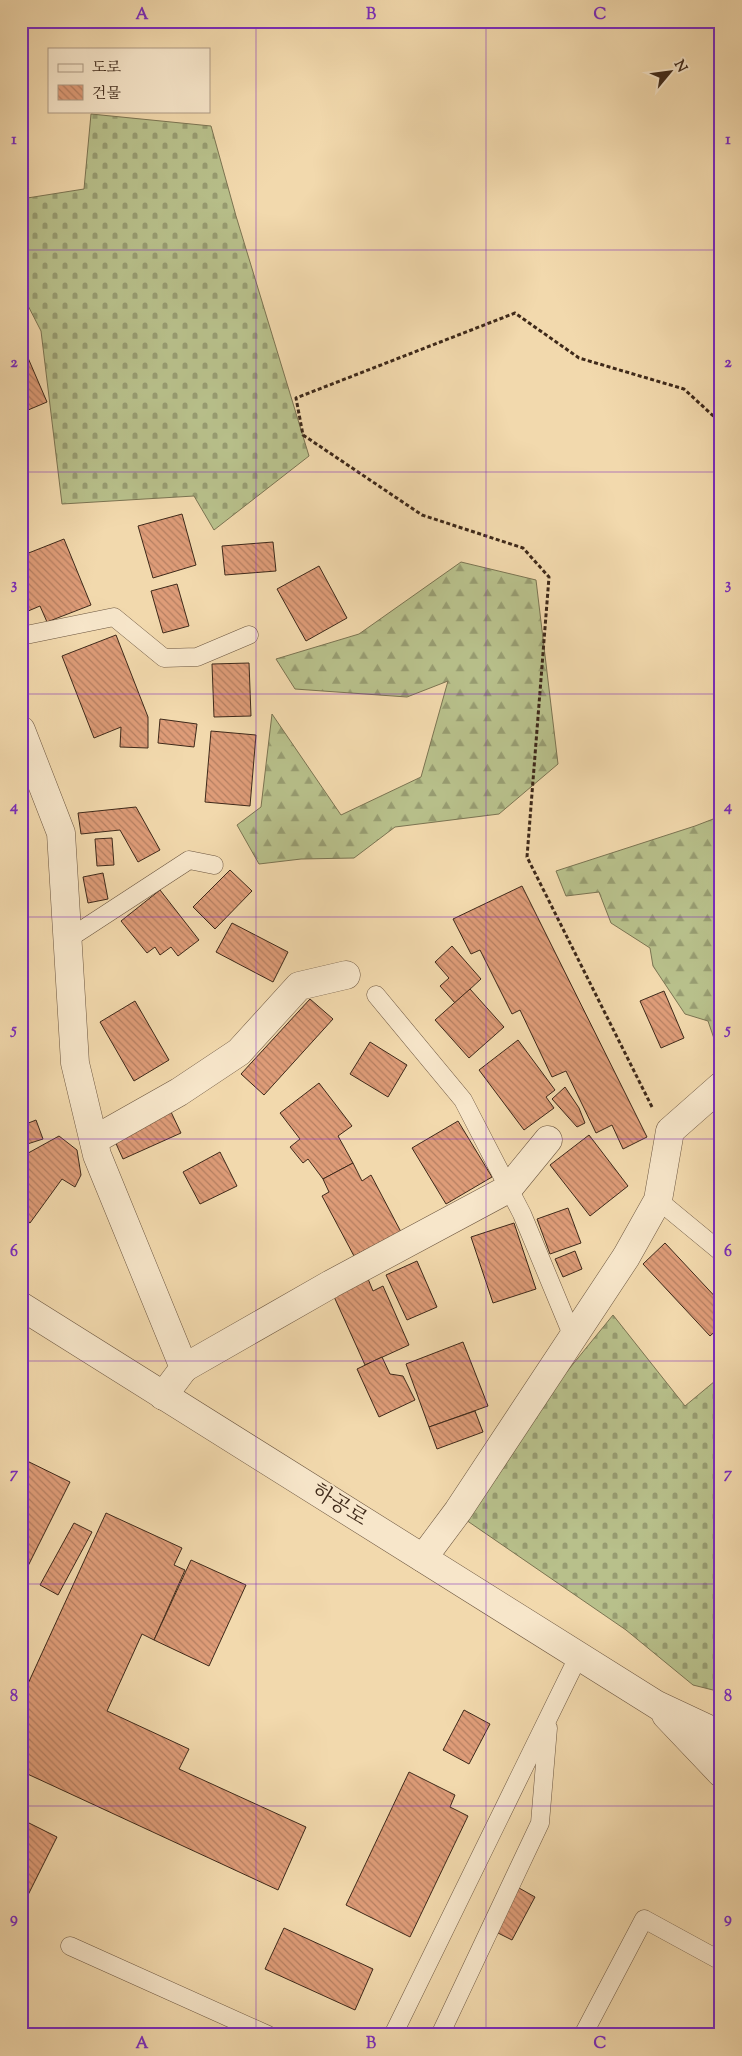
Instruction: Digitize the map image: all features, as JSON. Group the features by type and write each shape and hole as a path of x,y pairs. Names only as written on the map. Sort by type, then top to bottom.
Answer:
{"street":[{"path":"21,730 61,833 75,1063 97,1155 184,1368"},
{"path":"94,1140 179,1092 239,1052 299,986 346,975"},
{"path":"422,1558 458,1511 626,1257 658,1200 670,1131 721,1086"},
{"path":"163,1396 184,1368 331,1284 508,1189 548,1140"},
{"name":"하공로","path":"21,1306 422,1558 579,1654 657,1705 721,1735"},
{"name":"하공로","path":"657,1705 721,1772"}],"lane":[{"path":"21,636 114,617 164,658 196,657 249,635"},
{"path":"68,939 189,860 214,864"},
{"path":"376,995 464,1100 522,1214 573,1337"},
{"path":"658,1200 721,1252"},
{"path":"393,2035 579,1654"},
{"path":"440,2035 540,1823 549,1718"},
{"path":"583,2035 644,1920 721,1961"},
{"path":"70,1946 268,2035"}],"path":[{"path":"669,1142 528,857 549,577 523,548 422,515 303,435 296,398 515,313 579,358 684,389 721,423"}],"green space":[{"path":"91,114 211,126 236,216 309,456 214,530 194,496 62,504 41,331 21,292 21,199 84,189"},
{"path":"461,562 536,580 558,764 499,814 395,827 354,858 301,859 259,864 237,825 261,807 272,714 341,815 421,777 448,681 407,697 295,689 276,659 359,634"},
{"path":"721,816 721,1059 708,1021 685,1014 653,966 650,948 611,923 599,892 566,896 556,871"},
{"path":"613,1315 685,1406 721,1376 721,1692 693,1685 626,1630 466,1520 556,1385"}],"building":[{"path":"21,344 47,402 21,413"},
{"path":"182,514 196,565 153,578 138,526"},
{"path":"64,539 91,605 47,622 40,606 21,614 21,556"},
{"path":"273,542 276,571 225,575 222,546"},
{"path":"319,566 347,618 306,641 277,589"},
{"path":"177,584 189,626 163,633 151,591"},
{"path":"116,635 148,717 148,748 120,747 121,727 94,738 62,656"},
{"path":"249,663 251,716 214,717 212,664"},
{"path":"160,719 197,724 194,747 158,743"},
{"path":"211,731 256,735 250,806 205,802"},
{"path":"136,807 160,850 138,862 120,830 81,834 78,813"},
{"path":"112,838 114,865 97,866 95,839"},
{"path":"230,870 252,891 215,929 193,907"},
{"path":"103,873 108,899 88,903 83,877"},
{"path":"522,886 647,1137 623,1149 612,1125 596,1133 566,1071 552,1077 520,1010 512,1014 480,950 471,954 453,919"},
{"path":"160,890 199,940 178,956 171,947 160,955 155,947 147,953 121,921"},
{"path":"232,923 288,952 273,982 216,952"},
{"path":"452,946 481,979 455,1003 440,986 449,978 435,962"},
{"path":"470,989 504,1027 469,1058 435,1020"},
{"path":"664,991 684,1038 661,1048 640,1001"},
{"path":"310,999 333,1019 264,1095 241,1074"},
{"path":"135,1001 169,1060 134,1081 100,1022"},
{"path":"518,1040 555,1090 546,1097 554,1108 524,1130 479,1070"},
{"path":"370,1042 407,1065 388,1097 350,1074"},
{"path":"319,1083 352,1126 338,1136 353,1163 323,1179 308,1159 303,1163 290,1147 300,1139 280,1113"},
{"path":"565,1087 579,1108 585,1123 577,1127 552,1099"},
{"path":"171,1112 181,1133 123,1159 113,1137"},
{"path":"36,1120 43,1139 21,1146 21,1126"},
{"path":"458,1121 492,1177 446,1204 412,1148"},
{"path":"589,1135 628,1186 590,1216 550,1165"},
{"path":"59,1136 77,1150 81,1175 75,1187 62,1179 30,1223 21,1217 21,1157"},
{"path":"220,1152 237,1186 200,1204 183,1172"},
{"path":"353,1163 362,1181 371,1175 401,1232 354,1256 322,1196 329,1192 323,1179"},
{"path":"568,1208 581,1243 550,1254 537,1219"},
{"path":"514,1223 536,1289 493,1303 471,1237"},
{"path":"665,1243 721,1303 721,1326 710,1336 643,1264"},
{"path":"575,1251 582,1269 563,1277 555,1259"},
{"path":"417,1261 437,1307 407,1320 386,1275"},
{"path":"366,1274 373,1291 383,1286 409,1345 365,1365 331,1290"},
{"path":"463,1342 488,1406 429,1427 406,1364"},
{"path":"382,1357 390,1374 403,1376 415,1400 379,1417 357,1369"},
{"path":"475,1411 483,1432 437,1449 429,1427"},
{"path":"21,1458 70,1482 21,1580"},
{"path":"106,1513 182,1548 174,1565 185,1570 154,1640 142,1634 107,1711 189,1749 179,1769 306,1827 278,1890 21,1771 21,1699"},
{"path":"74,1523 92,1532 58,1595 40,1585"},
{"path":"191,1560 246,1585 209,1666 154,1640"},
{"path":"464,1710 490,1724 469,1764 443,1750"},
{"path":"409,1772 455,1795 450,1807 468,1816 410,1937 346,1905"},
{"path":"21,1819 57,1837 21,1909"},
{"path":"519,1888 535,1897 512,1940 496,1932"},
{"path":"284,1928 373,1969 355,2010 265,1969"}]}
